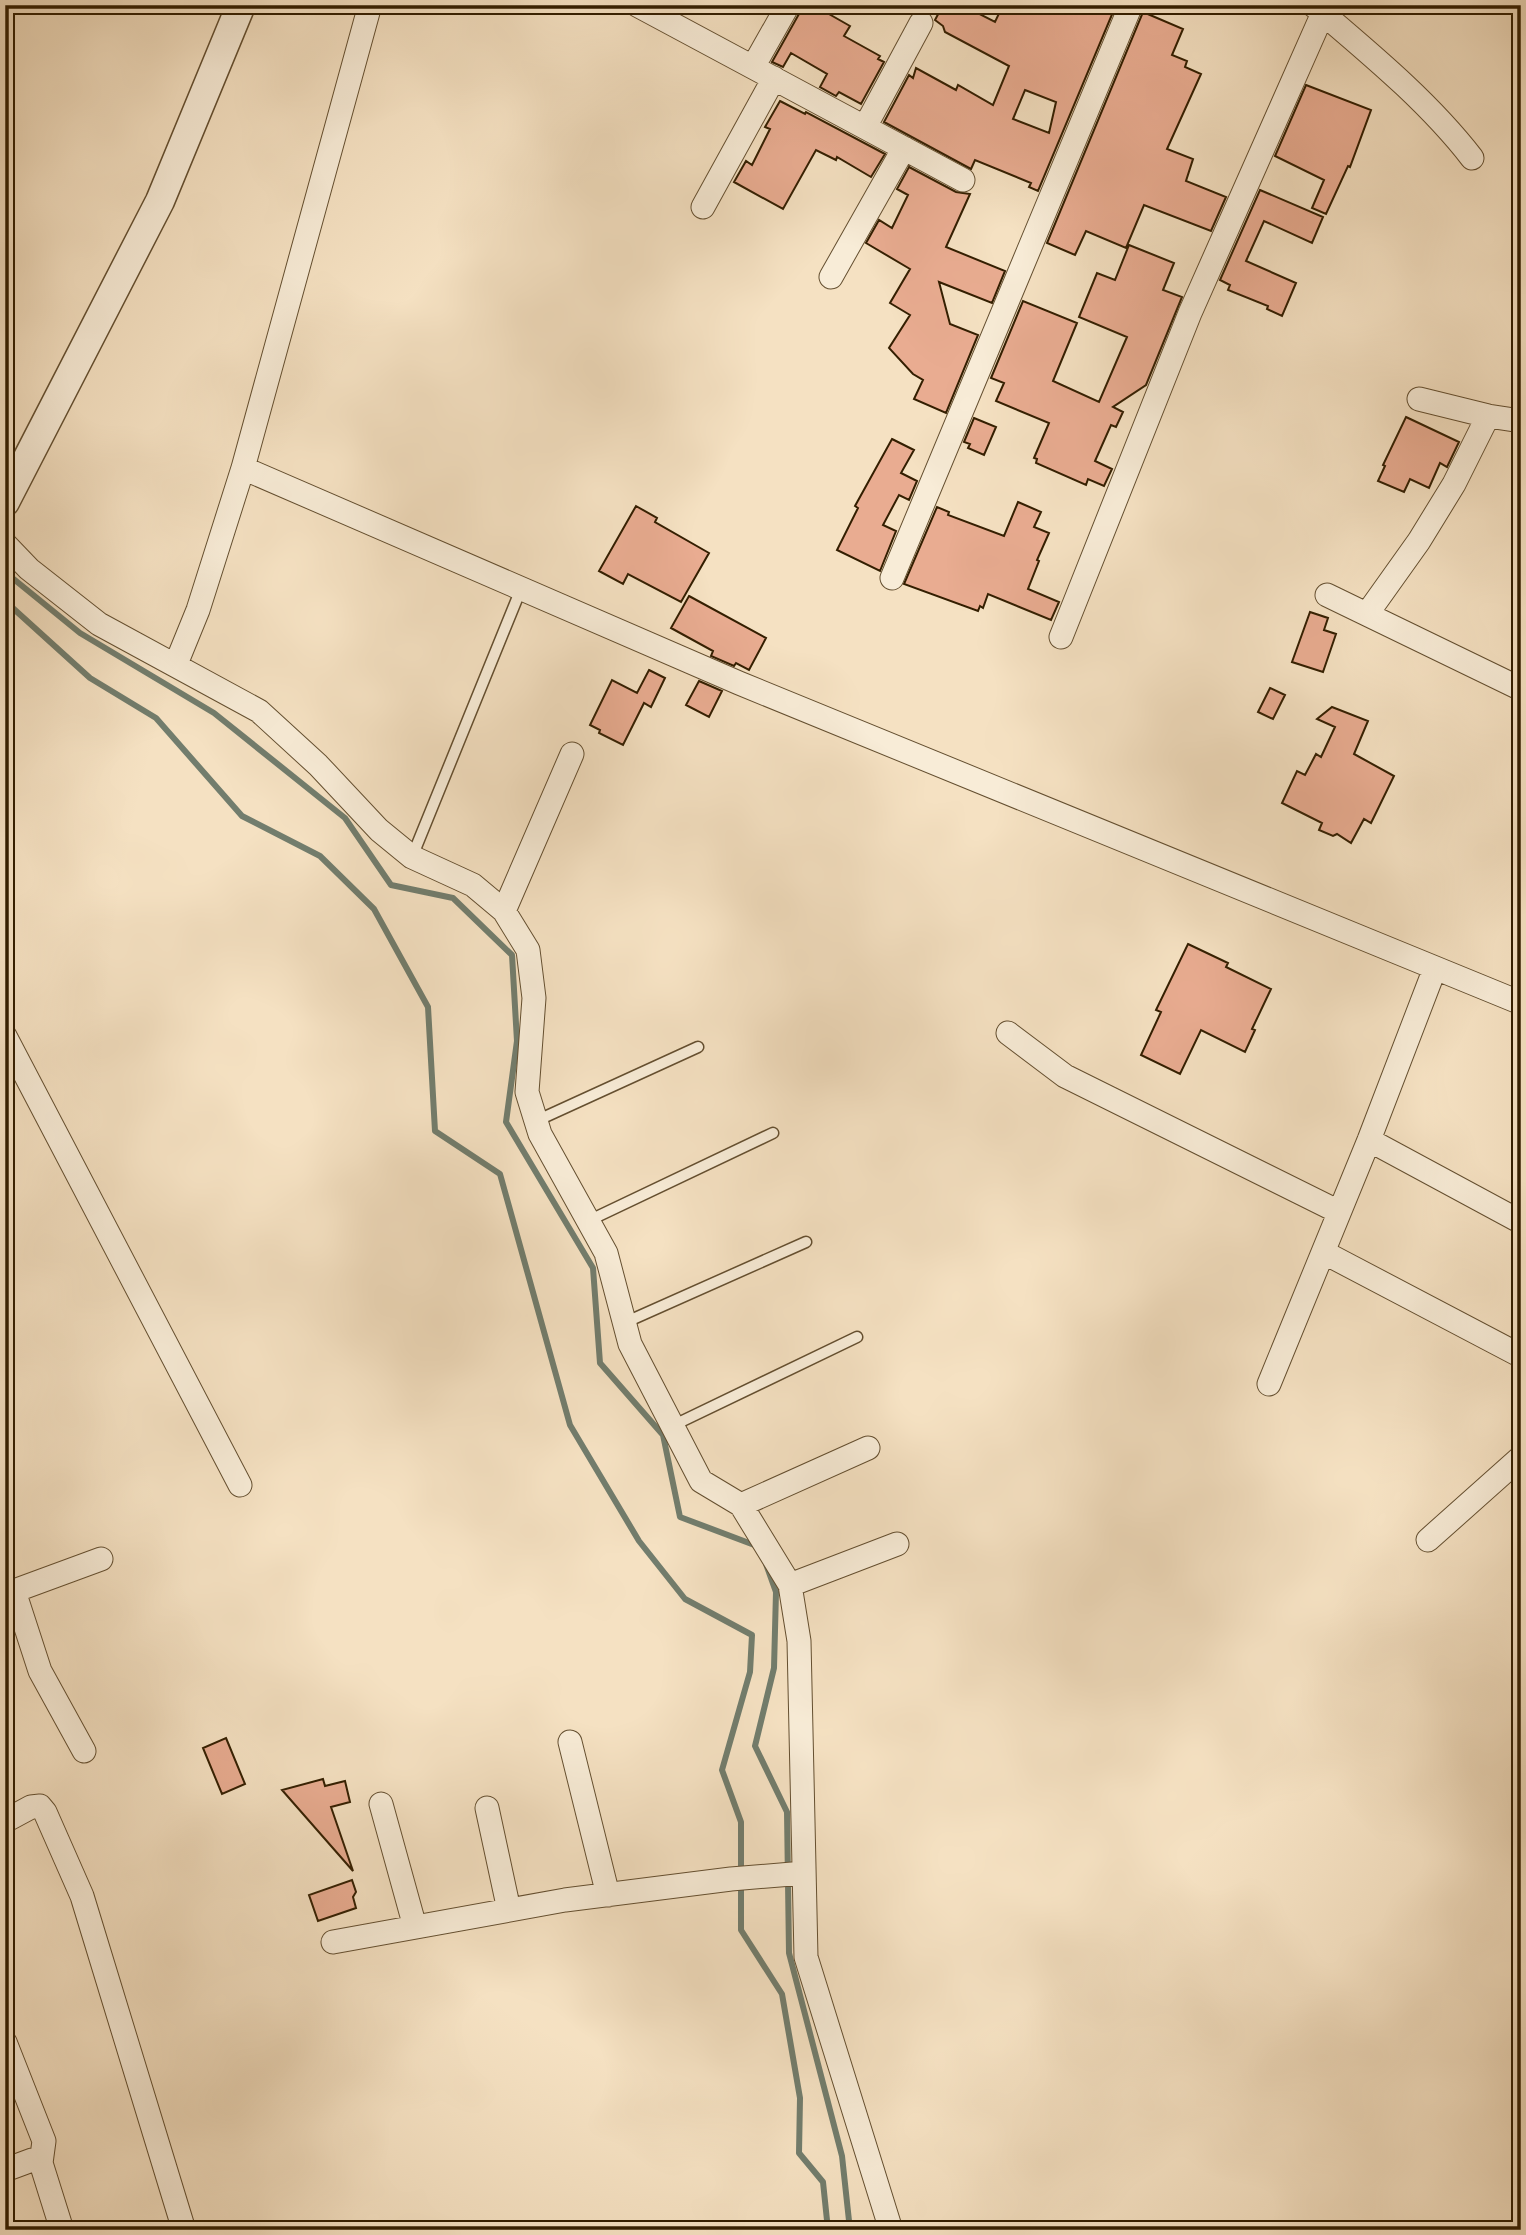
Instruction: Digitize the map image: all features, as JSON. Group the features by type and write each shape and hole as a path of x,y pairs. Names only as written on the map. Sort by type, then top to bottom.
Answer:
{"street":[{"path":"5,502 160,201 241,5"},
{"path":"176,664 198,610 243,468 370,5"},
{"path":"637,5 963,180"},
{"path":"753,67 788,5"},
{"path":"892,578 1131,5"},
{"path":"1061,637 1190,313 1318,9 1358,43 1451,132 1472,158"},
{"path":"865,127 921,23"},
{"path":"703,207 774,78"},
{"path":"831,277 904,148"},
{"path":"1419,399 1521,421"},
{"path":"1367,614 1419,541 1454,484 1488,416"},
{"path":"243,468 739,683 1521,1003"},
{"path":"5,544 29,569 99,624 259,711 318,765 379,830 412,857 473,884 504,911 528,950 534,998 527,1092 540,1134 606,1253 630,1344 701,1481 741,1505 790,1585 799,1641 806,1957 891,2230"},
{"path":"1327,595 1521,688"},
{"path":"504,911 572,754"},
{"path":"1269,1384 1369,1140 1435,968"},
{"path":"1007,1032 1065,1076 1339,1212"},
{"path":"5,1037 240,1485"},
{"path":"1369,1140 1521,1222"},
{"path":"1323,1252 1521,1356"},
{"path":"741,1505 868,1448"},
{"path":"1428,1540 1521,1457"},
{"path":"790,1585 897,1544"},
{"path":"84,1751 40,1671 10,1591 100,1559"},
{"path":"570,1742 608,1895"},
{"path":"381,1804 415,1927"},
{"path":"5,1821 31,1807 40,1806 82,1896 184,2230"},
{"path":"487,1808 509,1910"},
{"path":"333,1942 608,1895 804,1874"},
{"path":"5,2042 44,2141 41,2163 62,2230"},
{"path":"5,2170 32,2160 41,2163"}],"lane":[{"path":"412,857 521,589"},
{"path":"536,1121 698,1047"},
{"path":"588,1221 773,1133"},
{"path":"624,1323 806,1242"},
{"path":"672,1426 857,1337"}],"building":[{"path":"804,5 813,5 850,26 844,36 880,56 878,59 884,62 861,104 839,92 836,96 820,87 827,74 791,53 783,67 772,62"},
{"path":"943,5 962,5 995,22 1003,5 1116,5 1038,191 1029,187 1031,183 975,160 971,169 884,122 909,75 913,78 916,68 956,90 958,85 993,105 1009,66 945,32 943,26 935,20","holes":["1025,90 1056,102 1049,133 1013,119"]},
{"path":"1143,12 1183,29 1172,55 1187,61 1185,67 1201,74 1167,149 1193,159 1186,181 1226,197 1211,231 1144,205 1126,248 1086,231 1075,255 1047,243"},
{"path":"1306,85 1371,110 1350,167 1348,166 1326,214 1312,208 1324,180 1275,156"},
{"path":"780,101 885,154 871,177 837,157 836,160 816,150 783,209 734,182 746,161 752,165 770,129 765,127"},
{"path":"909,167 956,192 970,194 946,247 1005,271 992,303 939,282 950,324 978,335 946,413 914,399 923,380 913,374 889,348 910,315 890,303 910,269 866,243 879,220 892,228 908,195 897,189"},
{"path":"1260,190 1323,217 1312,243 1264,221 1246,261 1296,283 1282,316 1267,309 1268,306 1228,290 1230,285 1220,280"},
{"path":"1129,245 1174,263 1163,290 1182,297 1146,385 1113,407 1123,412 1116,427 1111,425 1095,461 1112,469 1104,486 1088,479 1086,485 1036,463 1037,459 1034,458 1049,423 996,401 1004,383 991,378 1023,301 1077,323 1053,381 1099,402 1127,337 1079,317 1097,273 1115,280"},
{"path":"1406,417 1459,442 1447,467 1440,463 1429,488 1410,479 1404,492 1378,481"},
{"path":"974,418 996,427 984,455 968,448 970,444 964,442"},
{"path":"892,439 914,450 901,473 917,481 909,500 899,495 883,525 896,531 880,571 837,550 858,508 855,506"},
{"path":"1018,502 1041,512 1034,527 1049,533 1028,589 1059,602 1051,620 988,594 983,608 980,606 978,611 904,584 937,507 949,512 948,515 1004,536"},
{"path":"636,506 657,518 655,522 709,553 681,602 628,574 623,584 599,571"},
{"path":"689,596 766,638 749,670 711,656 713,651 671,628"},
{"path":"1310,612 1328,618 1324,630 1336,634 1323,672 1292,662"},
{"path":"649,670 665,678 651,707 644,703 623,745 599,733 600,730 590,725 612,680 637,693"},
{"path":"699,681 722,691 709,717 686,705"},
{"path":"1270,688 1285,695 1273,719 1258,712"},
{"path":"1332,707 1368,721 1354,754 1394,776 1371,823 1364,819 1351,843 1337,834 1333,836 1319,830 1322,823 1282,803 1297,771 1305,775 1316,754 1321,757 1335,727 1317,719"},
{"path":"1188,944 1228,963 1226,967 1271,989 1252,1029 1255,1030 1245,1052 1201,1030 1180,1074 1141,1055 1161,1012 1156,1010"},
{"path":"226,1738 245,1784 222,1794 203,1748"},
{"path":"323,1779 325,1786 345,1781 350,1802 331,1807 353,1871 282,1790"},
{"path":"352,1880 356,1892 353,1897 356,1908 318,1921 309,1895"}],"waterway":[{"path":"5,572 80,633 214,713 345,818 391,885 453,898 512,955 517,1041 506,1122 593,1268 600,1363 663,1435 680,1517 757,1546"},
{"path":"5,601 90,678 156,718 242,816 320,856 374,909 428,1007 435,1131 500,1174 570,1425 639,1541 685,1599 752,1635 750,1672 722,1770 741,1822 741,1873"},
{"path":"766,1564 776,1592 774,1668 755,1746 787,1812 789,1953 842,2156 850,2230"},
{"path":"741,1884 741,1930 782,1994 800,2098 799,2153 823,2182 828,2230"}]}
